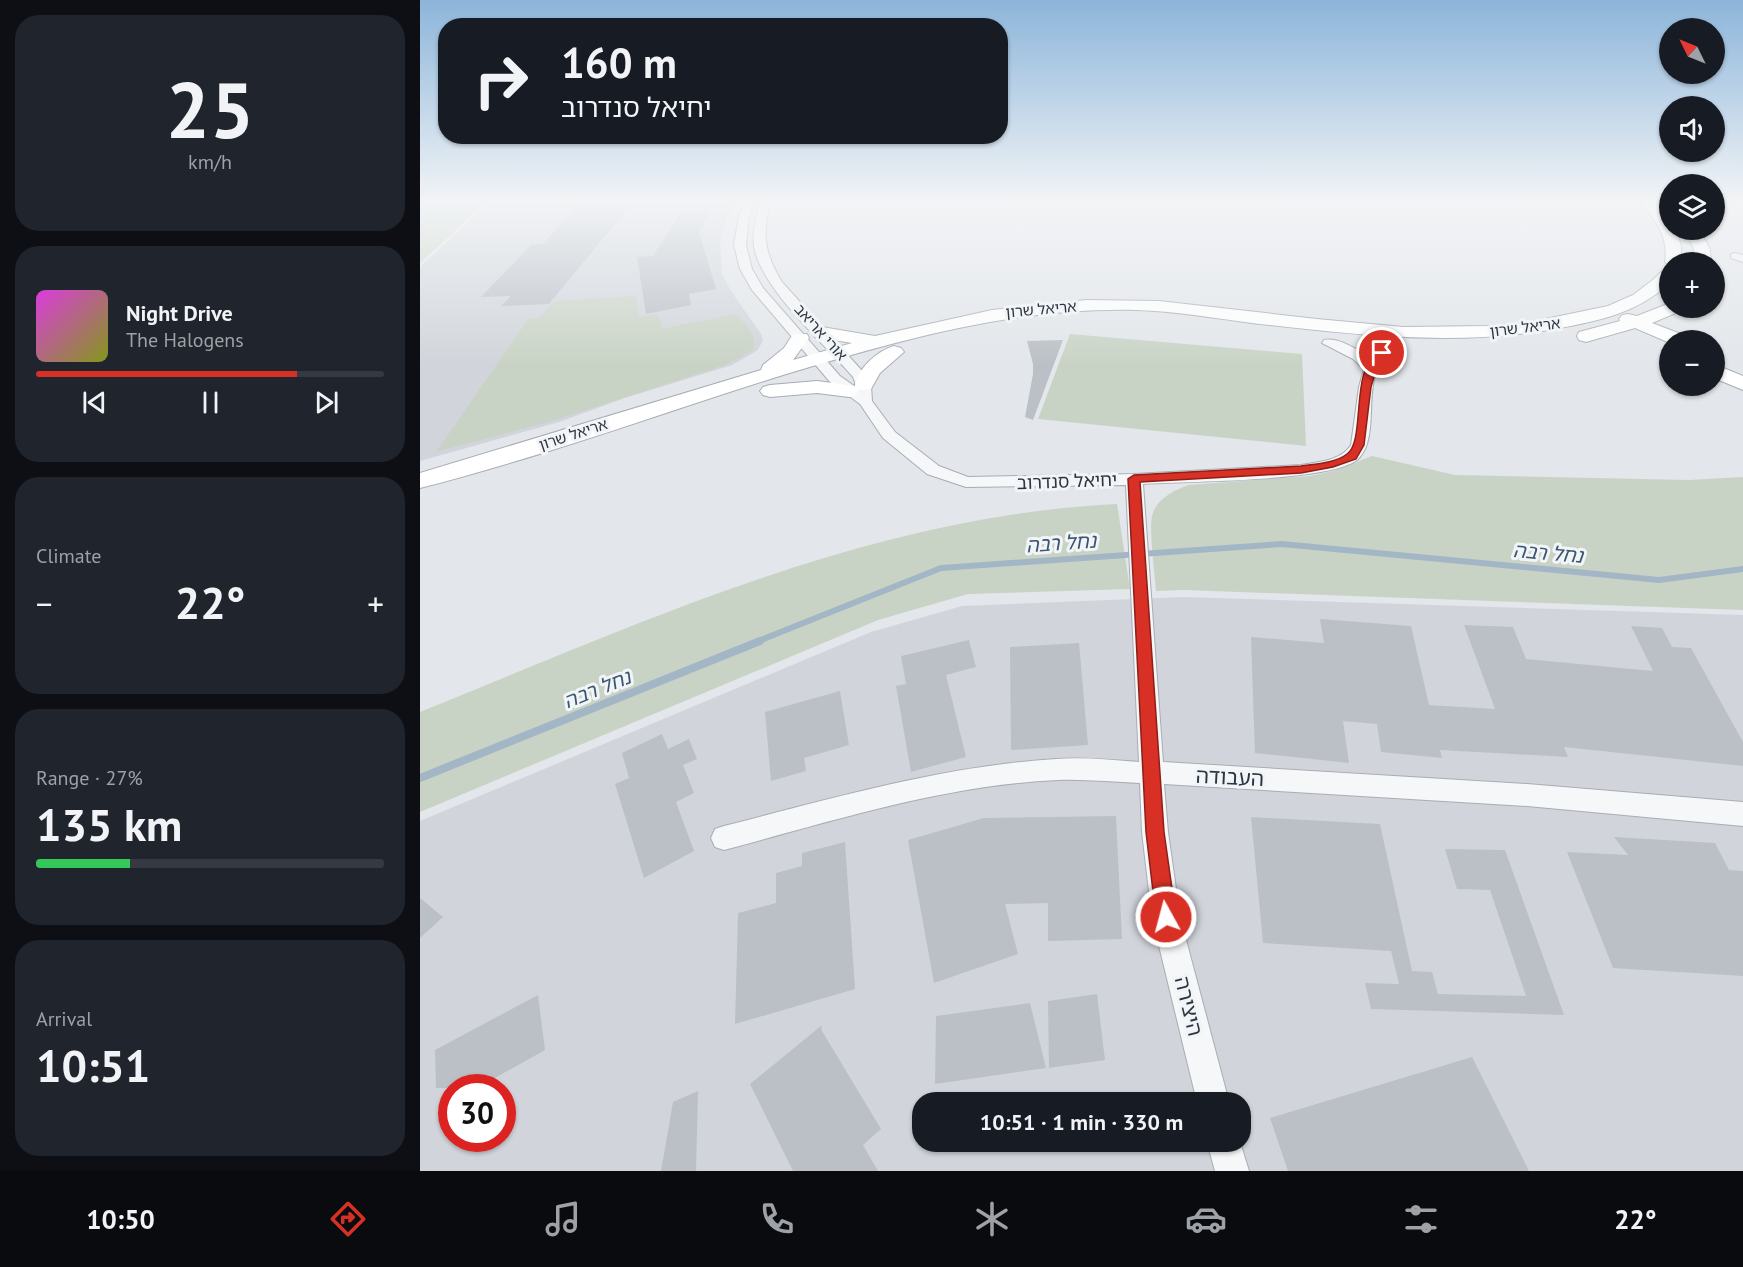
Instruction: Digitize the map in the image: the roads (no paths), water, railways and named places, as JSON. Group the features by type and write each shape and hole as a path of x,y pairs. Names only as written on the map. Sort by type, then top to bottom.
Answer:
{"main road":[{"name":"אריאל שרון","path":"420,481 824,366 979,316 1070,305 1138,305 1341,327 1438,334 1527,329 1606,313 1641,299 1659,282"},
{"path":"1606,313 1659,338"},
{"name":"אריאל שרון","path":"890,345 987,329 1083,318 1143,319 1392,349 1511,346 1587,336 1630,325 1659,313"},
{"path":"766,383 859,392 871,370 890,345 822,333"},
{"path":"1587,336 1612,336 1659,342"},
{"path":"766,383 800,338"},
{"path":"1725,362 1743,369"},
{"path":"1725,375 1743,384"},
{"name":"אריאל שרון","path":"420,500 766,383"}],"street":[{"name":"אורי אריאב","path":"743,256 746,269 758,290 824,366"},
{"name":"אורי אריאב","path":"763,256 778,285 845,359"},
{"path":"1329,343 1351,351 1365,360 1371,369"},
{"path":"1371,369 1382,353 1392,349"},
{"name":"יחיאל סנדרוב","path":"845,359 859,392 889,435 911,454 933,470 966,482 1003,483 1301,470 1329,465 1352,456 1359,445 1366,387 1371,369"},
{"name":"יחיאל סנדרוב","path":"824,366 859,392"},
{"name":"היצירה","path":"1134,479 1155,832 1166,917 1211,1092"},
{"name":"העבודה","path":"724,838 892,794 995,775 1059,769 1152,772 1527,795 1743,814"},
{"path":"1227,1152 1232,1171"}],"waterway":[{"name":"נחל רבה","path":"756,642 941,568 1282,544 1659,580 1743,569"},
{"name":"נחל רבה","path":"420,778 760,641"}]}
